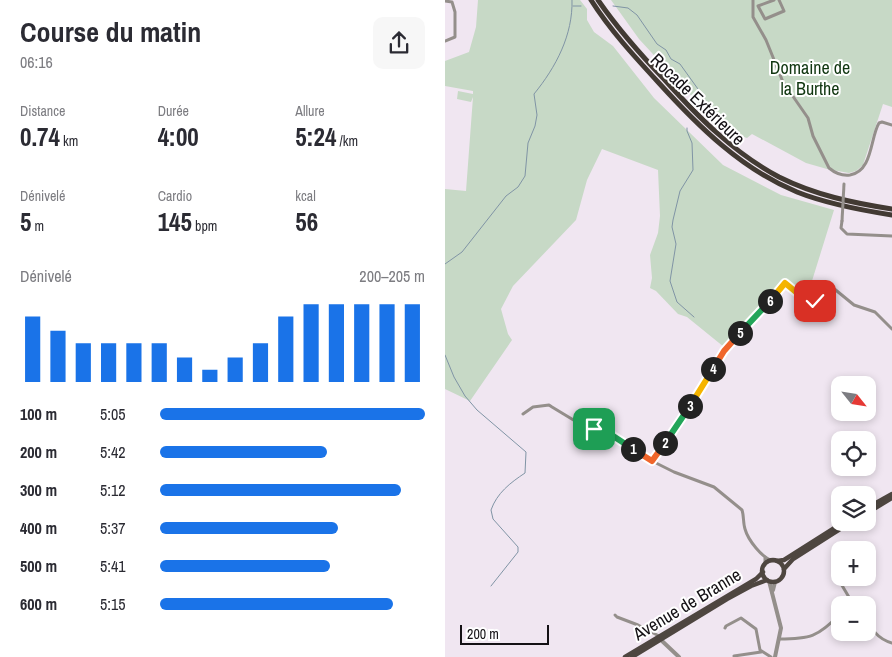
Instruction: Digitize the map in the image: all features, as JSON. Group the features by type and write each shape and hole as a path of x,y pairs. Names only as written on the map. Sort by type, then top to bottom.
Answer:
{"highway":[{"name":"Rocade Extérieure","path":"591,0 621,40 681,107 713,138 739,159 757,171 797,192 835,204 892,215"},
{"path":"598,0 625,36 679,96 704,122 743,154 780,177 818,193 846,201 892,209"}],"main road":[{"path":"876,503 892,494"},
{"path":"876,508 892,498"},
{"path":"831,530 784,560 765,565 763,572 770,581 781,579 784,569 793,558 836,531"},
{"path":"775,561 782,565 784,569"},
{"name":"Avenue de Branne","path":"632,657 756,579 763,572"},
{"name":"Avenue de Branne","path":"625,657 740,591 757,583 770,581"}],"street":[{"path":"753,0 753,17 766,40 783,82 808,118 813,136 829,168 835,173 845,175 854,174 863,168 871,151 879,123 892,125"},
{"path":"774,0 758,6 765,19 785,11 779,0"},
{"path":"445,1 452,2 455,12 455,37 445,41"},
{"path":"845,175 841,222 843,232 847,234 892,236"},
{"path":"652,461 730,344 785,283 810,302 815,301 824,287 832,287 854,304 875,312 892,329"},
{"path":"523,414 533,407 549,405 590,430 607,432 652,461 674,472 714,487 742,510 745,531 765,556 775,561"},
{"path":"765,556 765,565"},
{"path":"770,581 780,622 775,657"},
{"path":"615,615 638,624 660,638 679,657"},
{"path":"725,628 741,618 757,629 760,650 771,657"},
{"path":"779,639 812,637 819,634 831,623"},
{"path":"876,634 892,643"},
{"path":"734,656 762,651"}],"green space":[{"path":"478,0 580,0 587,9 587,20 594,32 613,46 654,98 723,165 781,195 834,210 807,297 784,280 724,347 687,317 678,314 656,291 650,288 652,278 650,255 658,233 660,216 658,170 602,149 587,180 576,220 513,286 501,309 508,334 512,340 470,401 445,389 445,189 466,191 473,97 471,102 457,99 458,91 473,94 473,91 445,86 445,61 469,52 476,27"},
{"name":"Domaine de la Burthe","path":"611,0 892,0 892,107 883,104 863,165 856,171 849,173 827,169 806,163 752,134 747,138 723,130 639,39"}],"waterway":[{"path":"445,264 462,252 506,196 518,187 525,176 528,143 537,115 534,94 562,50 570,26 572,0"},
{"path":"573,6 581,6"},
{"path":"613,6 628,8 637,15 657,44 666,50 671,59 680,64 703,96"},
{"path":"687,128 692,143 693,170 680,191 673,220 672,227 676,244 670,281 677,302 694,317"},
{"path":"445,355 454,377 465,396 477,410 526,452 525,473 505,489 497,498 491,510 493,519 518,547 518,552 491,586"}],"route":[{"path":"594,429 607,432 652,461 724,351 785,283 805,299 812,303 815,301"}]}
